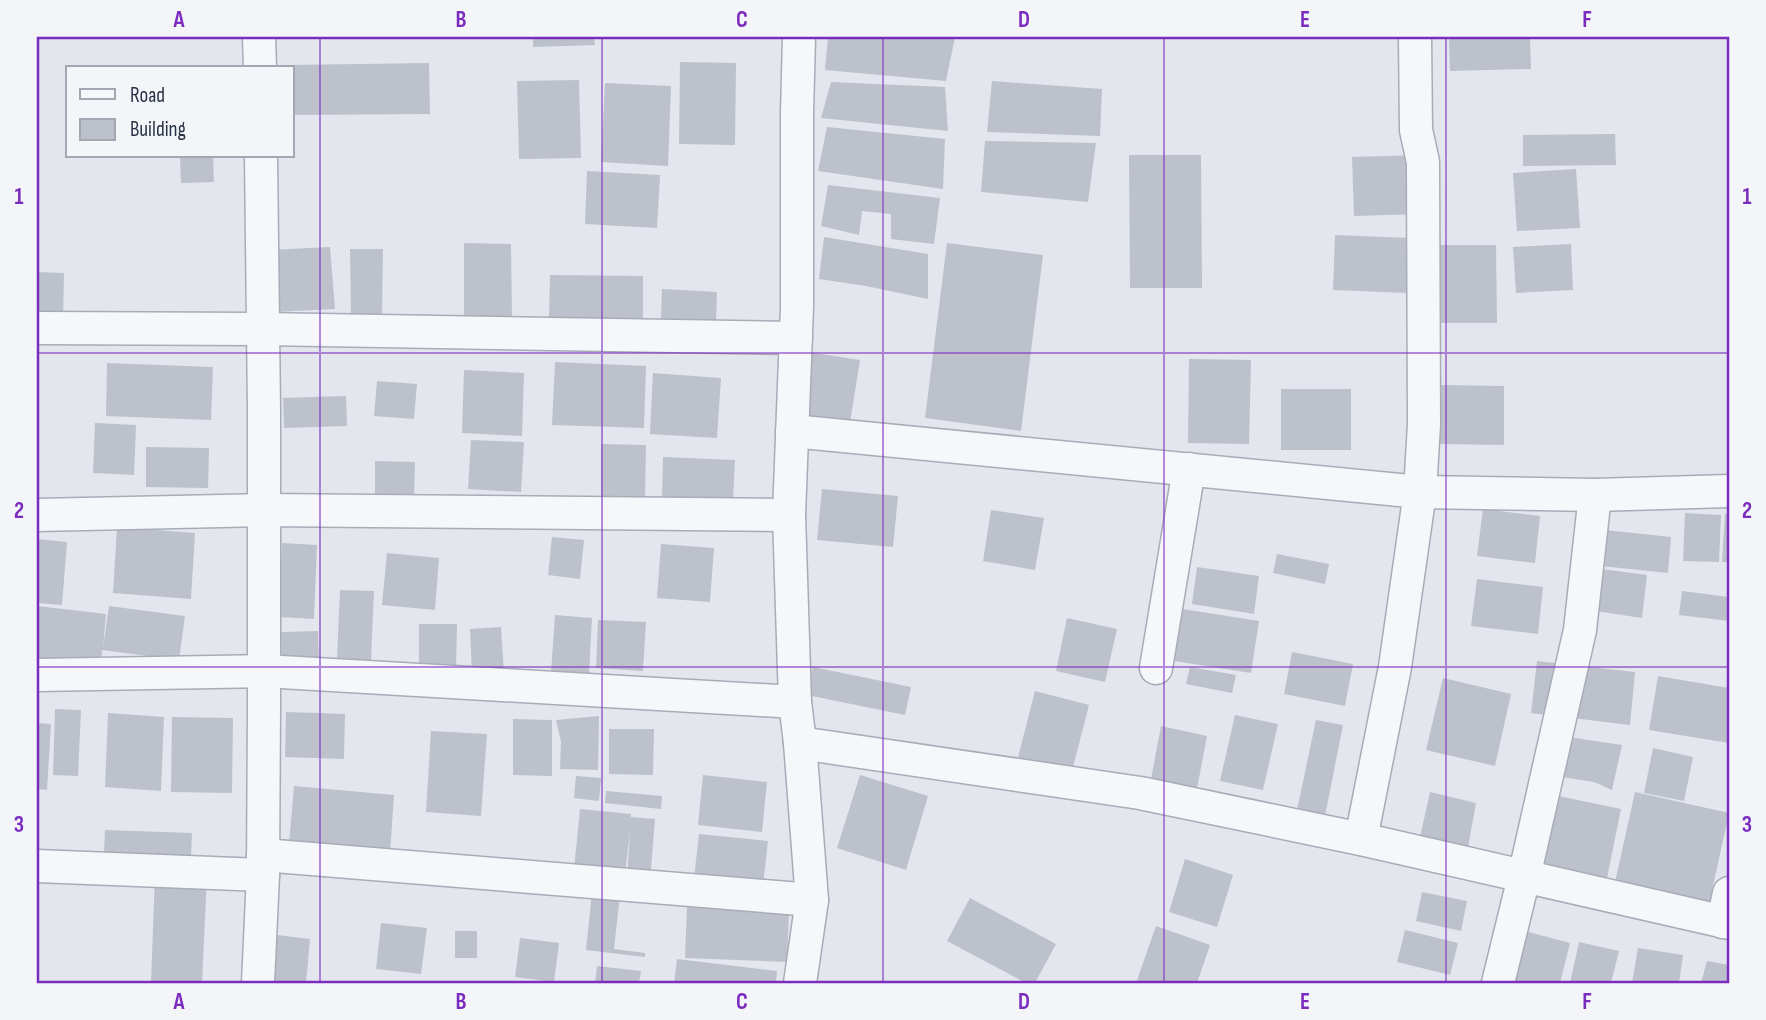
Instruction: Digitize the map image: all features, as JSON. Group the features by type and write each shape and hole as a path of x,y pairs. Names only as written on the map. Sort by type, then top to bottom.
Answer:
{"street":[{"path":"259,37 260,66"},
{"path":"799,37 796,338 789,515 795,702 812,900 802,982"},
{"path":"1361,839 1395,667 1420,492 1424,424 1423,162 1416,130 1415,37"},
{"path":"258,983 263,865 264,671 261,158"},
{"path":"37,328 796,338"},
{"path":"792,431 1420,492 1595,495 1729,491"},
{"path":"1156,668 1189,470"},
{"path":"1498,983 1580,630 1595,495"},
{"path":"37,515 264,510 789,515"},
{"path":"37,675 264,671 795,702"},
{"path":"800,743 1140,793 1361,839 1524,877 1727,913"},
{"path":"37,866 263,865 812,900"}],"building":[{"path":"533,37 594,37 595,45 533,47"},
{"path":"828,37 955,37 946,81 825,70"},
{"path":"1449,37 1530,37 1531,69 1450,71"},
{"path":"680,62 736,63 735,145 679,144"},
{"path":"429,63 430,114 294,115 294,66 288,65"},
{"path":"579,80 581,158 519,159 517,81"},
{"path":"992,81 1102,89 1100,136 987,132"},
{"path":"831,82 945,87 948,131 821,118"},
{"path":"605,83 671,86 668,166 601,162"},
{"path":"827,127 945,139 943,189 818,171"},
{"path":"1615,134 1616,165 1523,166 1523,135"},
{"path":"985,141 1096,143 1088,202 981,192"},
{"path":"1129,155 1201,155 1202,288 1130,288"},
{"path":"1420,155 1422,214 1354,216 1352,157"},
{"path":"180,158 213,158 214,182 181,183"},
{"path":"1576,169 1580,228 1517,231 1513,173"},
{"path":"587,171 660,175 657,228 585,224"},
{"path":"828,185 940,198 934,244 891,239 891,214 862,211 859,235 821,226"},
{"path":"1335,235 1410,238 1408,293 1333,290"},
{"path":"824,237 928,254 928,299 819,279"},
{"path":"464,243 511,244 512,319 464,319"},
{"path":"947,243 1043,255 1021,431 925,418"},
{"path":"1571,244 1573,290 1516,293 1513,247"},
{"path":"1432,245 1496,245 1497,323 1433,323"},
{"path":"330,247 335,309 273,312 269,250"},
{"path":"350,249 383,249 382,315 351,314"},
{"path":"37,272 64,273 63,325 37,324"},
{"path":"550,275 643,276 643,320 549,318"},
{"path":"662,289 717,292 716,323 661,320"},
{"path":"808,352 860,360 849,429 797,420"},
{"path":"1189,359 1251,360 1249,444 1188,443"},
{"path":"555,362 646,366 644,428 552,425"},
{"path":"107,363 213,367 211,420 106,416"},
{"path":"464,370 524,373 522,436 462,433"},
{"path":"653,373 721,378 717,438 650,434"},
{"path":"377,381 417,384 414,419 374,416"},
{"path":"1441,385 1504,386 1504,445 1440,444"},
{"path":"1281,389 1351,389 1351,450 1281,450"},
{"path":"346,396 347,426 284,428 283,398"},
{"path":"95,423 136,425 134,475 93,473"},
{"path":"471,440 524,442 521,492 468,489"},
{"path":"601,444 646,445 645,498 601,497"},
{"path":"146,447 209,448 208,488 146,487"},
{"path":"663,457 735,460 733,500 662,497"},
{"path":"375,461 415,462 414,501 375,500"},
{"path":"822,489 898,496 893,547 817,540"},
{"path":"1483,509 1540,516 1535,563 1477,556"},
{"path":"991,510 1044,518 1035,570 983,561"},
{"path":"1685,513 1721,515 1719,562 1683,561"},
{"path":"1725,514 1729,514 1729,562 1722,562"},
{"path":"117,527 195,533 191,599 113,593"},
{"path":"1605,530 1671,537 1668,573 1601,566"},
{"path":"552,537 584,540 580,579 548,575"},
{"path":"37,539 67,542 62,605 37,603"},
{"path":"282,543 317,545 314,619 279,617"},
{"path":"661,544 714,548 710,602 657,598"},
{"path":"387,553 439,558 435,610 382,605"},
{"path":"1277,554 1329,564 1325,584 1273,573"},
{"path":"1197,567 1259,576 1254,614 1192,604"},
{"path":"1594,568 1647,575 1642,618 1589,610"},
{"path":"1477,579 1543,587 1538,634 1471,626"},
{"path":"340,590 374,591 371,660 337,659"},
{"path":"1682,591 1729,597 1729,621 1679,615"},
{"path":"37,606 106,614 103,647 109,606 185,616 179,660 102,650 101,665 37,658"},
{"path":"1176,608 1259,621 1251,673 1168,660"},
{"path":"555,615 592,618 589,675 551,673"},
{"path":"1067,618 1117,629 1105,682 1056,671"},
{"path":"598,620 646,622 643,671 596,668"},
{"path":"419,624 457,624 456,670 419,669"},
{"path":"501,627 504,674 472,675 470,629"},
{"path":"318,631 319,662 282,664 281,632"},
{"path":"1292,652 1353,664 1345,706 1284,694"},
{"path":"1537,661 1635,672 1630,725 1531,713"},
{"path":"813,667 911,687 905,715 807,695"},
{"path":"1190,667 1236,675 1232,693 1186,684"},
{"path":"1658,676 1729,688 1729,743 1649,730"},
{"path":"1443,678 1511,694 1495,766 1426,750"},
{"path":"1035,691 1089,705 1071,775 1017,761"},
{"path":"55,709 81,710 78,776 53,775"},
{"path":"286,712 345,714 344,759 285,757"},
{"path":"108,713 164,717 161,791 105,787"},
{"path":"1235,715 1278,724 1263,790 1220,781"},
{"path":"599,716 598,770 560,769 561,742 556,720"},
{"path":"172,717 233,718 232,793 171,792"},
{"path":"513,719 552,720 552,776 513,775"},
{"path":"1316,720 1343,725 1325,816 1297,810"},
{"path":"37,723 51,724 47,790 37,789"},
{"path":"1161,726 1207,736 1196,794 1150,784"},
{"path":"609,729 654,729 653,775 609,774"},
{"path":"431,731 487,734 481,816 426,812"},
{"path":"1555,735 1622,745 1612,790 1594,782 1549,775"},
{"path":"1653,748 1693,757 1684,801 1644,793"},
{"path":"703,775 767,782 762,832 698,825"},
{"path":"860,775 928,796 906,870 837,848"},
{"path":"576,776 601,778 599,801 574,798"},
{"path":"294,786 394,795 390,853 289,844"},
{"path":"606,791 662,796 661,809 605,803"},
{"path":"1430,792 1476,803 1467,853 1419,842"},
{"path":"1539,792 1621,809 1607,878 1525,862"},
{"path":"1635,792 1729,813 1708,909 1614,887"},
{"path":"580,809 655,819 650,881 627,879 630,832 625,874 574,869"},
{"path":"105,830 192,833 191,856 104,852"},
{"path":"699,834 768,841 763,885 694,878"},
{"path":"1185,859 1233,875 1217,927 1169,912"},
{"path":"155,874 207,877 202,983 151,983"},
{"path":"592,892 620,895 614,949 645,953 645,957 586,950"},
{"path":"1422,892 1467,901 1461,931 1416,921"},
{"path":"970,898 1056,944 1035,983 1026,983 947,941"},
{"path":"687,907 789,912 787,962 685,958"},
{"path":"381,923 427,928 421,974 376,969"},
{"path":"1156,926 1210,945 1197,983 1136,983"},
{"path":"1517,929 1570,943 1560,983 1503,983"},
{"path":"1405,930 1458,943 1450,975 1397,962"},
{"path":"455,931 477,931 477,958 455,958"},
{"path":"277,935 310,939 306,983 272,983"},
{"path":"520,938 559,943 554,982 515,977"},
{"path":"1579,942 1619,951 1611,983 1570,983"},
{"path":"1638,948 1683,955 1679,983 1632,983"},
{"path":"677,959 777,971 776,983 674,983"},
{"path":"1707,961 1729,965 1727,983 1701,983"},
{"path":"597,966 641,971 639,983 595,983"}]}
